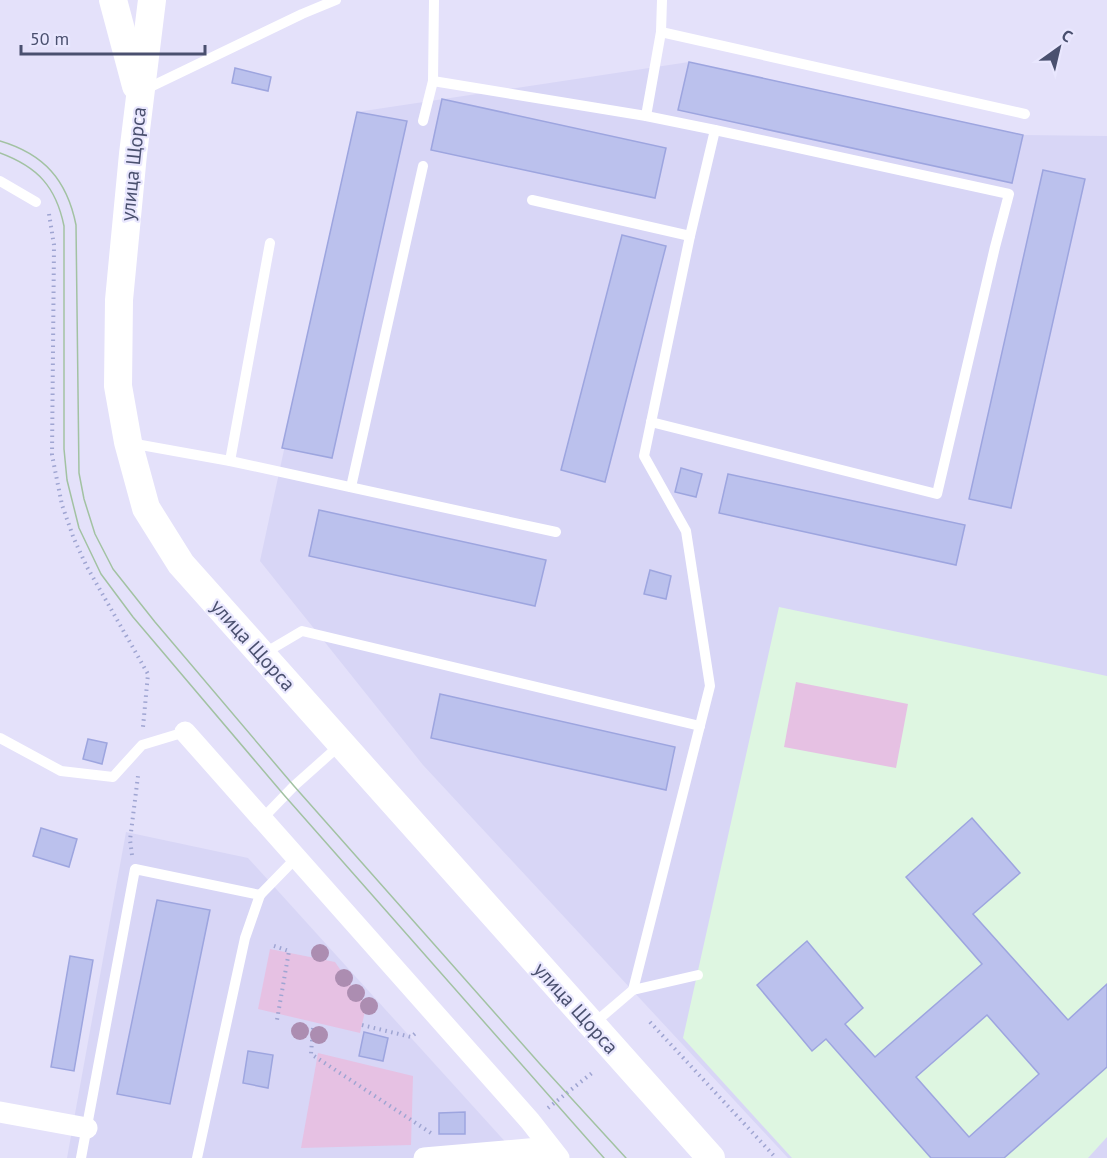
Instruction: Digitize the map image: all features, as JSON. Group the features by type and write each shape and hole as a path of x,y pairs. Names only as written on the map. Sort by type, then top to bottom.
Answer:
{"main road":[{"path":"113,0 141,95"},
{"name":"улица Щорса","path":"153,0 119,300 118,386 128,442 146,508 181,564 711,1158"}],"street":[{"path":"185,732 530,1121 554,1152"},
{"path":"0,1112 87,1128"},
{"path":"424,1158 554,1152"}],"lane":[{"path":"141,95 302,14 336,0"},
{"path":"423,121 433,81 434,0"},
{"path":"646,116 661,32 662,0"},
{"path":"661,32 1025,114"},
{"path":"433,81 646,116 1009,194 937,494 651,422"},
{"path":"633,990 710,686 686,531 644,456 690,236 715,130"},
{"path":"351,487 423,166"},
{"path":"0,181 42,204"},
{"path":"532,200 690,236"},
{"path":"230,461 270,243"},
{"path":"128,442 230,461 556,532"},
{"path":"262,654 302,631 700,726"},
{"path":"0,738 61,771 113,777 142,745 185,732"},
{"path":"263,818 289,790 340,744"},
{"path":"197,1158 245,938 260,895 297,857"},
{"path":"81,1158 135,869 260,895"},
{"path":"592,1025 633,990 698,975"}],"path":[{"path":"42,204 54,245 52,455 62,505 87,567 148,674 130,840 132,883"},
{"path":"274,946 289,951 278,1020"},
{"path":"650,1022 776,1158"},
{"path":"362,1025 411,1037 418,1032"},
{"path":"313,1028 310,1054 441,1139"},
{"path":"530,1121 592,1073"}],"shaded area":[{"path":"689,62 1023,135 1107,136 1107,1158 788,1158 423,765 260,561 357,112"},
{"path":"779,607 1107,676 1107,1137 1088,1158 792,1158 683,1038"},
{"path":"796,682 908,704 896,768 784,747"},
{"path":"126,832 248,858 520,1158 67,1158"},
{"path":"270,949 335,962 366,1007 360,1033 258,1009"},
{"path":"318,1053 413,1076 411,1145 301,1148"}],"building":[{"path":"689,62 1023,135 1012,183 678,110"},
{"path":"235,68 271,77 268,91 232,83"},
{"path":"442,99 666,148 655,198 431,150"},
{"path":"357,112 407,121 332,458 282,448"},
{"path":"1043,170 1085,179 1011,508 969,499"},
{"path":"622,235 666,246 605,482 561,470"},
{"path":"681,468 702,474 696,497 675,492"},
{"path":"728,474 965,525 956,565 719,513"},
{"path":"319,510 546,560 535,606 309,556"},
{"path":"650,570 671,576 666,599 644,594"},
{"path":"440,694 675,747 666,790 431,738"},
{"path":"88,739 107,743 102,764 83,759"},
{"path":"972,818 1020,873 973,914 1068,1020 1107,984 1107,1067 1004,1158 931,1158 826,1039 812,1051 757,985 807,941 863,1008 845,1024 875,1057 982,964 906,877","holes":["987,1015 1039,1074 969,1137 916,1077"]},
{"path":"41,828 77,839 69,867 33,856"},
{"path":"157,900 210,910 170,1104 117,1094"},
{"path":"70,956 93,960 74,1071 51,1067"},
{"path":"364,1032 388,1038 383,1061 359,1056"},
{"path":"248,1051 273,1055 268,1088 243,1083"},
{"path":"465,1112 465,1134 439,1134 439,1113"}],"tram line":[{"path":"0,141 16,146 41,161 60,182 72,209 76,225 79,473 95,534 113,569 294,786 626,1158"},
{"path":"0,153 35,172 50,189 61,212 64,226 64,449 67,480 79,528 101,574 133,617 284,795 604,1158"}]}
